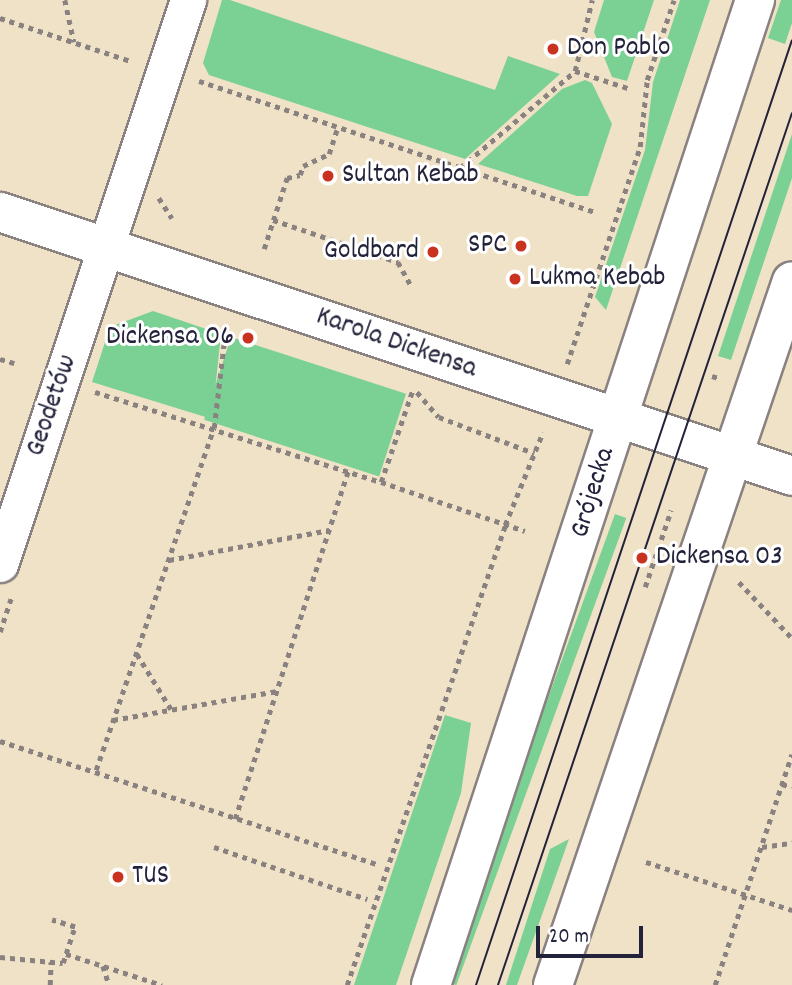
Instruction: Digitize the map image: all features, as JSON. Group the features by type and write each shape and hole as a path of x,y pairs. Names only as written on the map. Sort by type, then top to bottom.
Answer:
{"main road":[{"name":"Grójecka","path":"431,985 755,0"},
{"name":"Karola Dickensa","path":"0,212 792,477"},
{"path":"553,985 792,281"}],"street":[{"name":"Geodetów","path":"0,564 188,0"}],"path":[{"path":"65,0 74,42"},
{"path":"459,168 575,71 582,31 592,0"},
{"path":"564,372 640,147 647,80 674,0"},
{"path":"0,18 136,63"},
{"path":"575,71 631,89"},
{"path":"188,77 337,129 597,213"},
{"path":"264,249 288,178 300,175 303,166 329,155 337,129"},
{"path":"273,220 398,262 412,287"},
{"path":"96,770 214,428 226,326"},
{"path":"391,342 413,388 439,416 534,454"},
{"path":"0,359 14,363"},
{"path":"84,388 348,471 524,531"},
{"path":"381,482 413,388"},
{"path":"347,985 505,525 545,427"},
{"path":"235,819 348,471"},
{"path":"168,561 329,530"},
{"path":"739,582 792,638"},
{"path":"136,654 171,709"},
{"path":"113,721 277,691"},
{"path":"0,741 96,770 235,819 379,865"},
{"path":"715,985 792,754"},
{"path":"782,784 792,787"},
{"path":"761,847 792,842"},
{"path":"214,847 367,899"},
{"path":"646,862 792,910"},
{"path":"0,957 63,963 75,927 52,920"},
{"path":"66,954 162,985"},
{"path":"50,985 51,962"},
{"path":"103,965 109,985"}],"green space":[{"path":"222,0 230,0 495,90 508,56 560,74 465,159 209,75 203,63"},
{"path":"604,0 654,0 627,81 612,77 594,32"},
{"path":"680,0 710,0 606,310 595,297 645,150 653,82"},
{"path":"781,0 792,0 792,23 785,44 768,38"},
{"path":"585,80 592,83 612,124 588,196 577,196 478,164 562,89"},
{"path":"792,134 792,178 731,360 718,356"},
{"path":"153,311 221,334 212,419 92,382 110,327"},
{"path":"231,337 406,394 379,477 204,420"},
{"path":"615,514 626,518 456,985 445,981"},
{"path":"445,715 471,723 461,793 396,985 354,985"},
{"path":"569,839 517,985 506,985 550,849"}],"tram line":[{"path":"476,985 792,40"},
{"path":"498,985 792,113"}],"place":[{"name":"Don Pablo","path":"553,49"},
{"name":"Sultan Kebab","path":"328,176"},
{"name":"SPC","path":"521,246"},
{"name":"Goldbard","path":"433,252"},
{"name":"Lukma Kebab","path":"515,279"},
{"name":"Dickensa 06","path":"248,338"},
{"name":"Dickensa 03","path":"642,558"},
{"name":"TUS","path":"118,877"}]}
